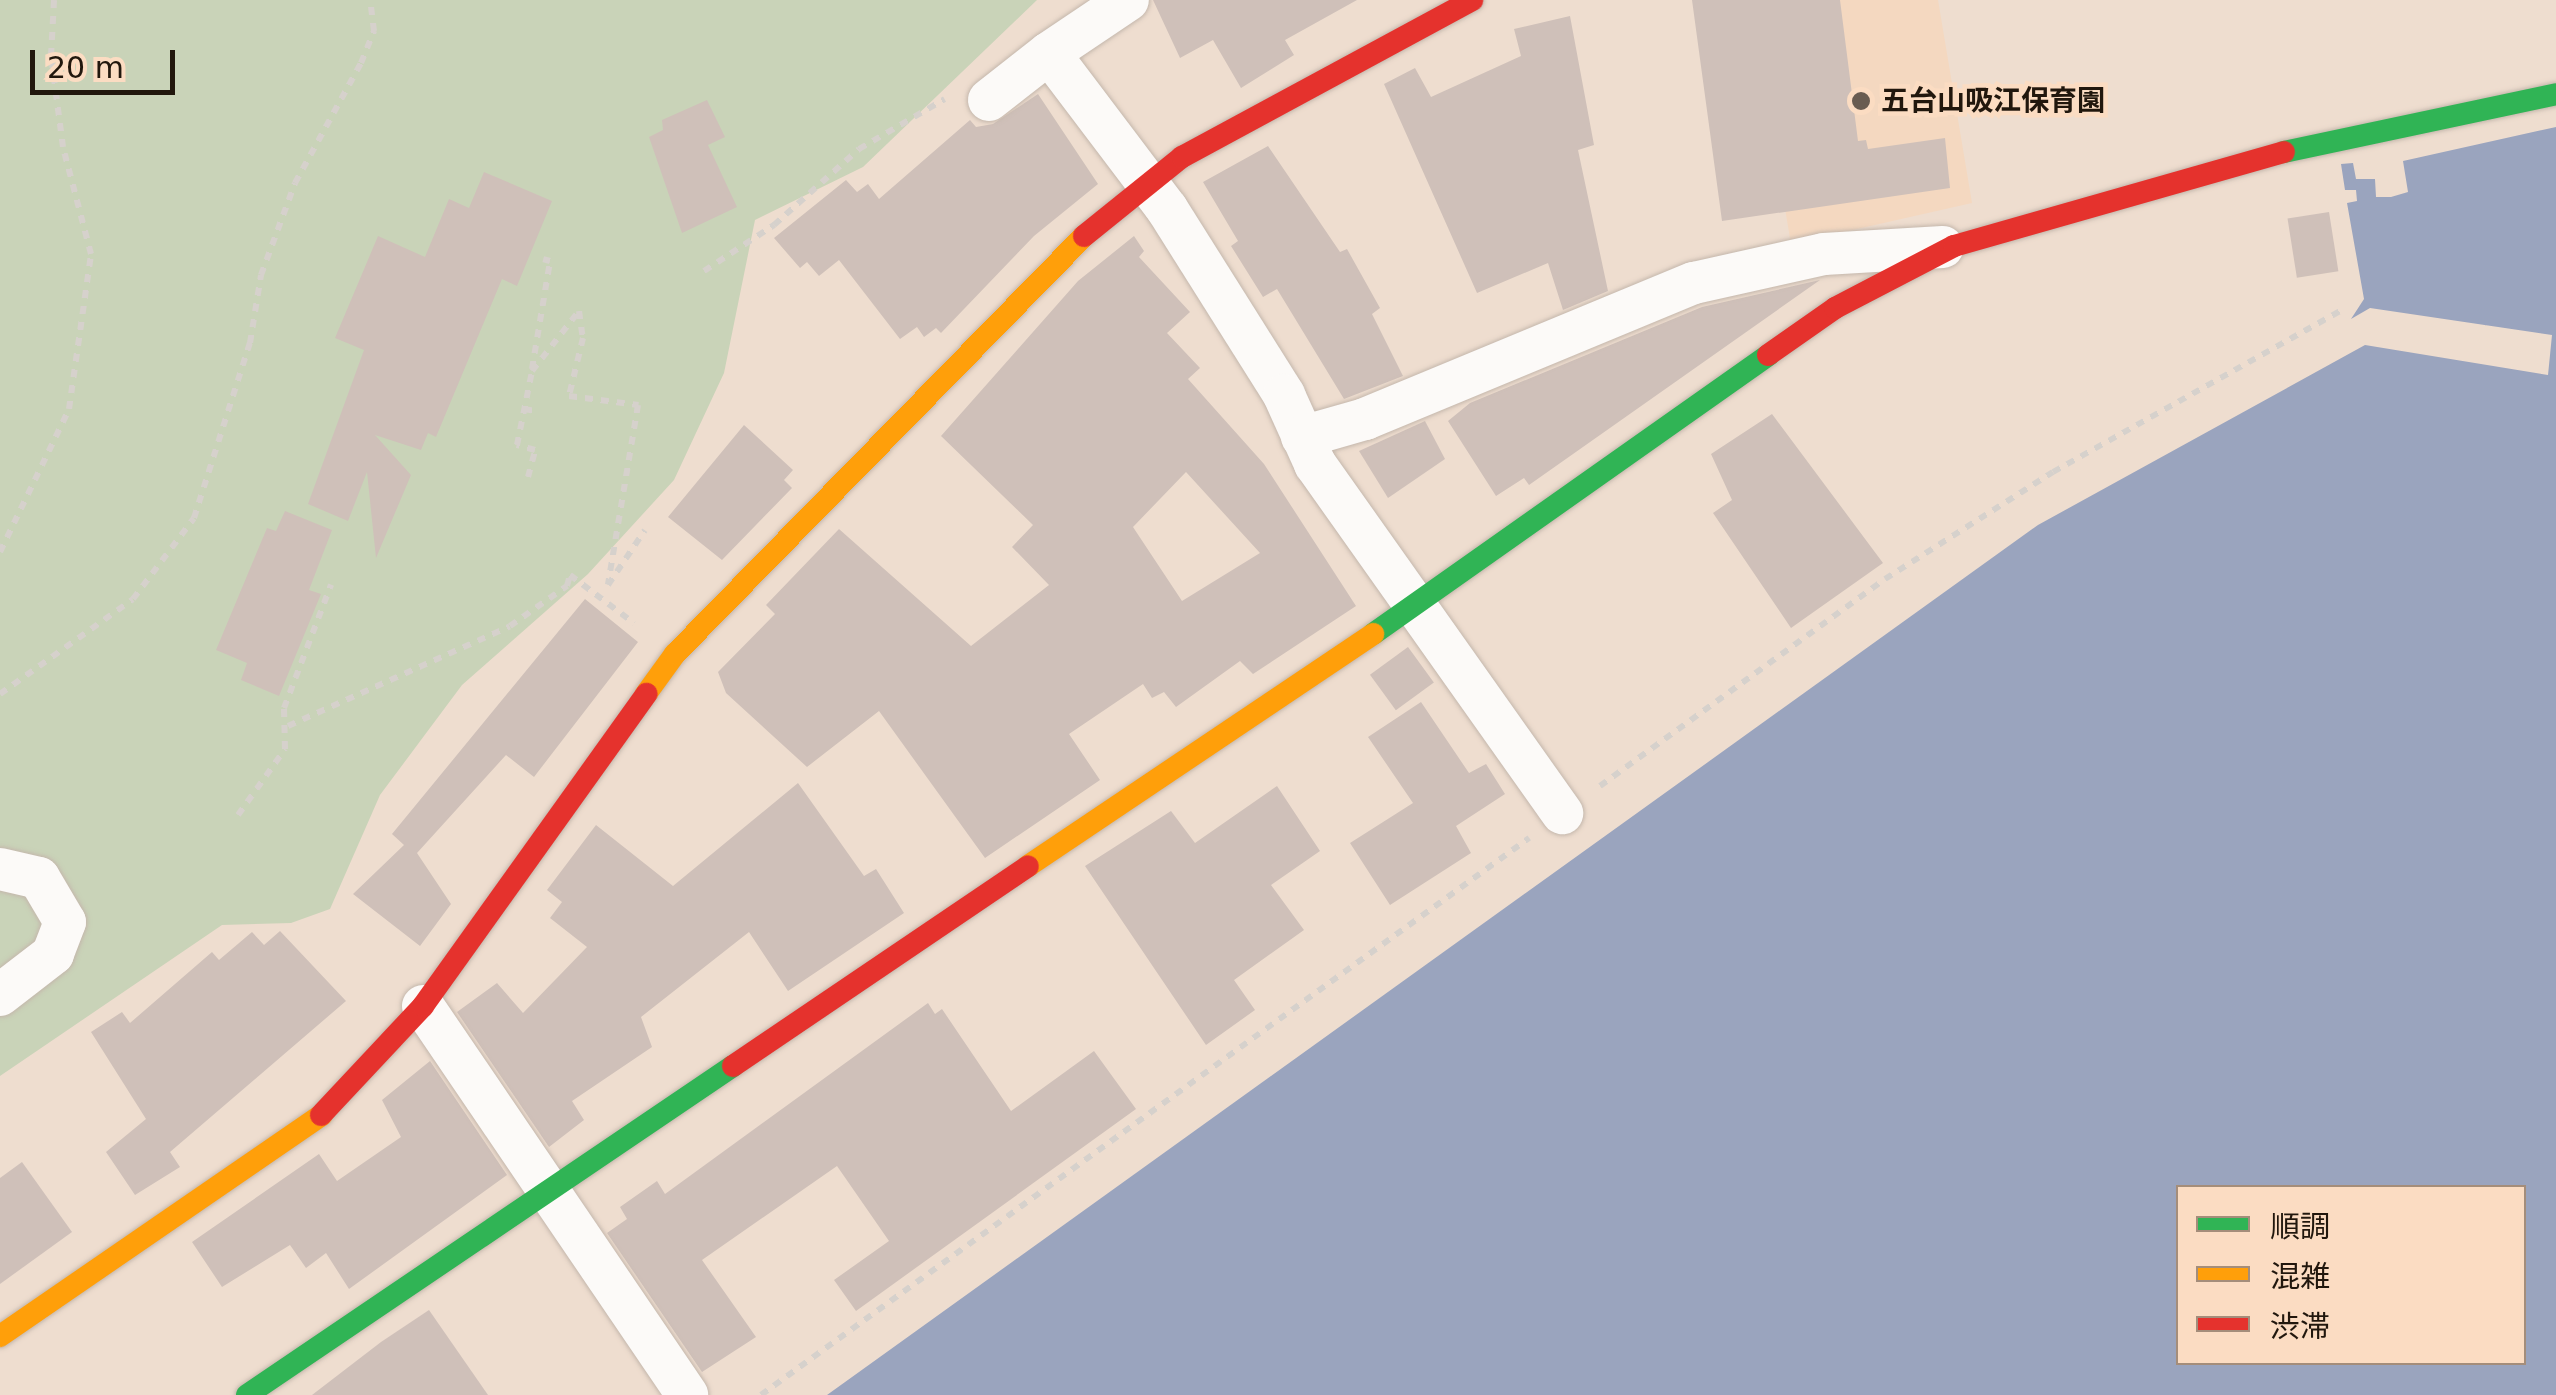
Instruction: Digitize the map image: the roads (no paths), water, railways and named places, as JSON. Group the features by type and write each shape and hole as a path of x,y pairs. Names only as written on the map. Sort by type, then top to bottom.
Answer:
{"street":[{"path":"976,93 1049,53 1128,0"},
{"path":"0,1336 336,1106 423,1006 675,654 938,375 1147,182 1268,106 1472,0"},
{"path":"1049,53 1147,182 1284,395 1302,437 1414,605 1562,813"},
{"path":"247,1395 1414,605 1835,308 1954,246 2364,130 2556,94"},
{"path":"1302,437 1364,420 1694,283 1824,254 1954,246"},
{"path":"0,869 39,878 64,922 54,954 0,994"},
{"path":"423,1006 687,1395"}],"water":[{"path":"2556,127 2556,1395 827,1395 2038,525 2365,345 2548,375 2552,335 2370,308 2351,319 2364,299 2347,203 2357,201 2356,190 2345,190 2341,164 2353,163 2356,179 2375,179 2376,197 2408,192 2403,161"}],"place":[{"name":"五台山吸江保育園","path":"1861,101"}]}
